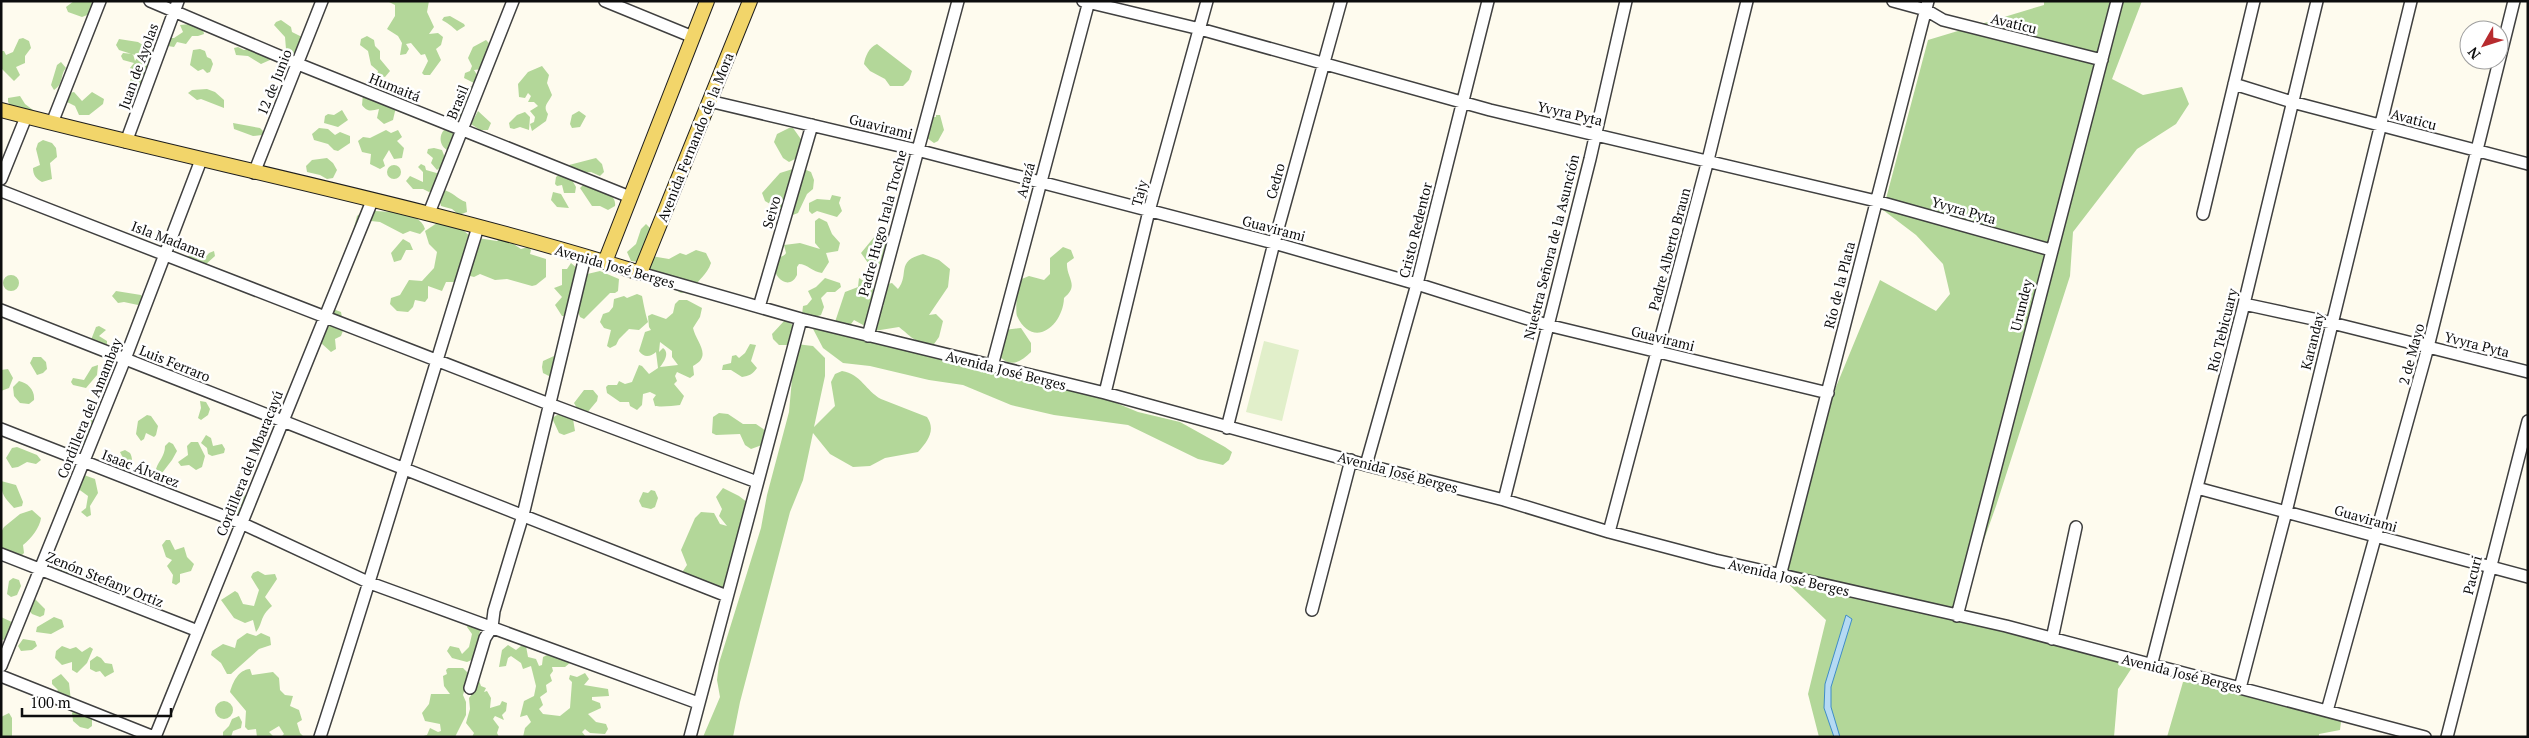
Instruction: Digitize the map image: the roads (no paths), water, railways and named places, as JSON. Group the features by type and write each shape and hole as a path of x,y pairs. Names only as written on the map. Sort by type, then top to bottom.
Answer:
{"main road":[{"path":"605,262 707,1"},
{"name":"Avenida Fernando de la Mora","path":"640,273 750,1"},
{"name":"Avenida José Berges","path":"1,110 254,173 429,213 640,273"}],"street":[{"path":"52,123 100,1"},
{"name":"Humaitá","path":"150,1 176,6 298,64 630,197"},
{"name":"12 de Junio","path":"254,173 322,1"},
{"name":"Brasil","path":"429,213 513,1"},
{"path":"606,1 693,37"},
{"name":"Padre Hugo Irala Troche","path":"868,336 958,1"},
{"name":"Tajy","path":"1105,394 1149,211 1207,1"},
{"name":"Cedro","path":"1227,428 1274,243 1341,1"},
{"name":"Cristo Redentor","path":"1366,465 1417,284 1488,1"},
{"name":"Nuestra Señora de la Asunción","path":"1504,500 1590,159 1594,134 1626,1"},
{"name":"Padre Alberto Braun","path":"1609,532 1708,160 1747,1"},
{"name":"Avaticu","path":"1893,1 1927,6 1944,20 2102,60"},
{"name":"Urundey","path":"1956,616 2118,1"},
{"path":"2203,214 2254,1"},
{"name":"Río Tebicuary","path":"2151,666 2244,304 2317,1"},
{"name":"Karanday","path":"2240,688 2286,512 2411,1"},
{"name":"2 de Mayo","path":"2327,711 2377,537 2428,347 2514,1"},
{"name":"Yvyra Pyta","path":"1087,2 1200,29 1463,102 1876,200 2051,250"},
{"name":"Arazá","path":"992,366 1087,2"},
{"name":"Juan de Ayolas","path":"126,142 176,6"},
{"name":"Río de la Plata","path":"1780,576 1927,6"},
{"name":"Avaticu","path":"2234,84 2379,126 2528,164"},
{"name":"Guavirami","path":"709,101 917,150 1274,243 1417,284 1547,326 1828,393"},
{"path":"1,179 26,116"},
{"name":"Seivo","path":"759,307 812,125"},
{"name":"Cordillera del Amambay","path":"1,666 125,359 201,160"},
{"name":"Isla Madama","path":"1,191 325,315 549,404 757,482"},
{"name":"Cordillera del Mbaracayú","path":"155,737 372,201"},
{"path":"320,737 370,583 403,468 478,227"},
{"path":"470,688 485,638 492,627 494,611 523,515 585,257"},
{"name":"Avenida José Berges","path":"640,273 801,319 1105,394 1366,465 1504,500 1609,532 1780,576 2052,639 2425,737"},
{"name":"Yvyra Pyta","path":"2244,304 2332,323 2528,372"},
{"name":"Luis Ferraro","path":"1,310 727,596"},
{"path":"690,737 801,319"},
{"name":"Pacuri","path":"2447,737 2528,421"},
{"name":"Isaac Álvarez","path":"1,429 241,523 370,583 698,703"},
{"path":"1312,610 1351,460"},
{"name":"Guavirami","path":"2197,488 2528,577"},
{"path":"2052,639 2076,527"},
{"name":"Zenón Stefany Ortiz","path":"1,554 198,631"},
{"path":"1,676 155,737"}],"water":[{"path":"1846,615 1852,619 1831,687 1831,707 1840,737 1834,737 1824,708 1825,684"}]}
